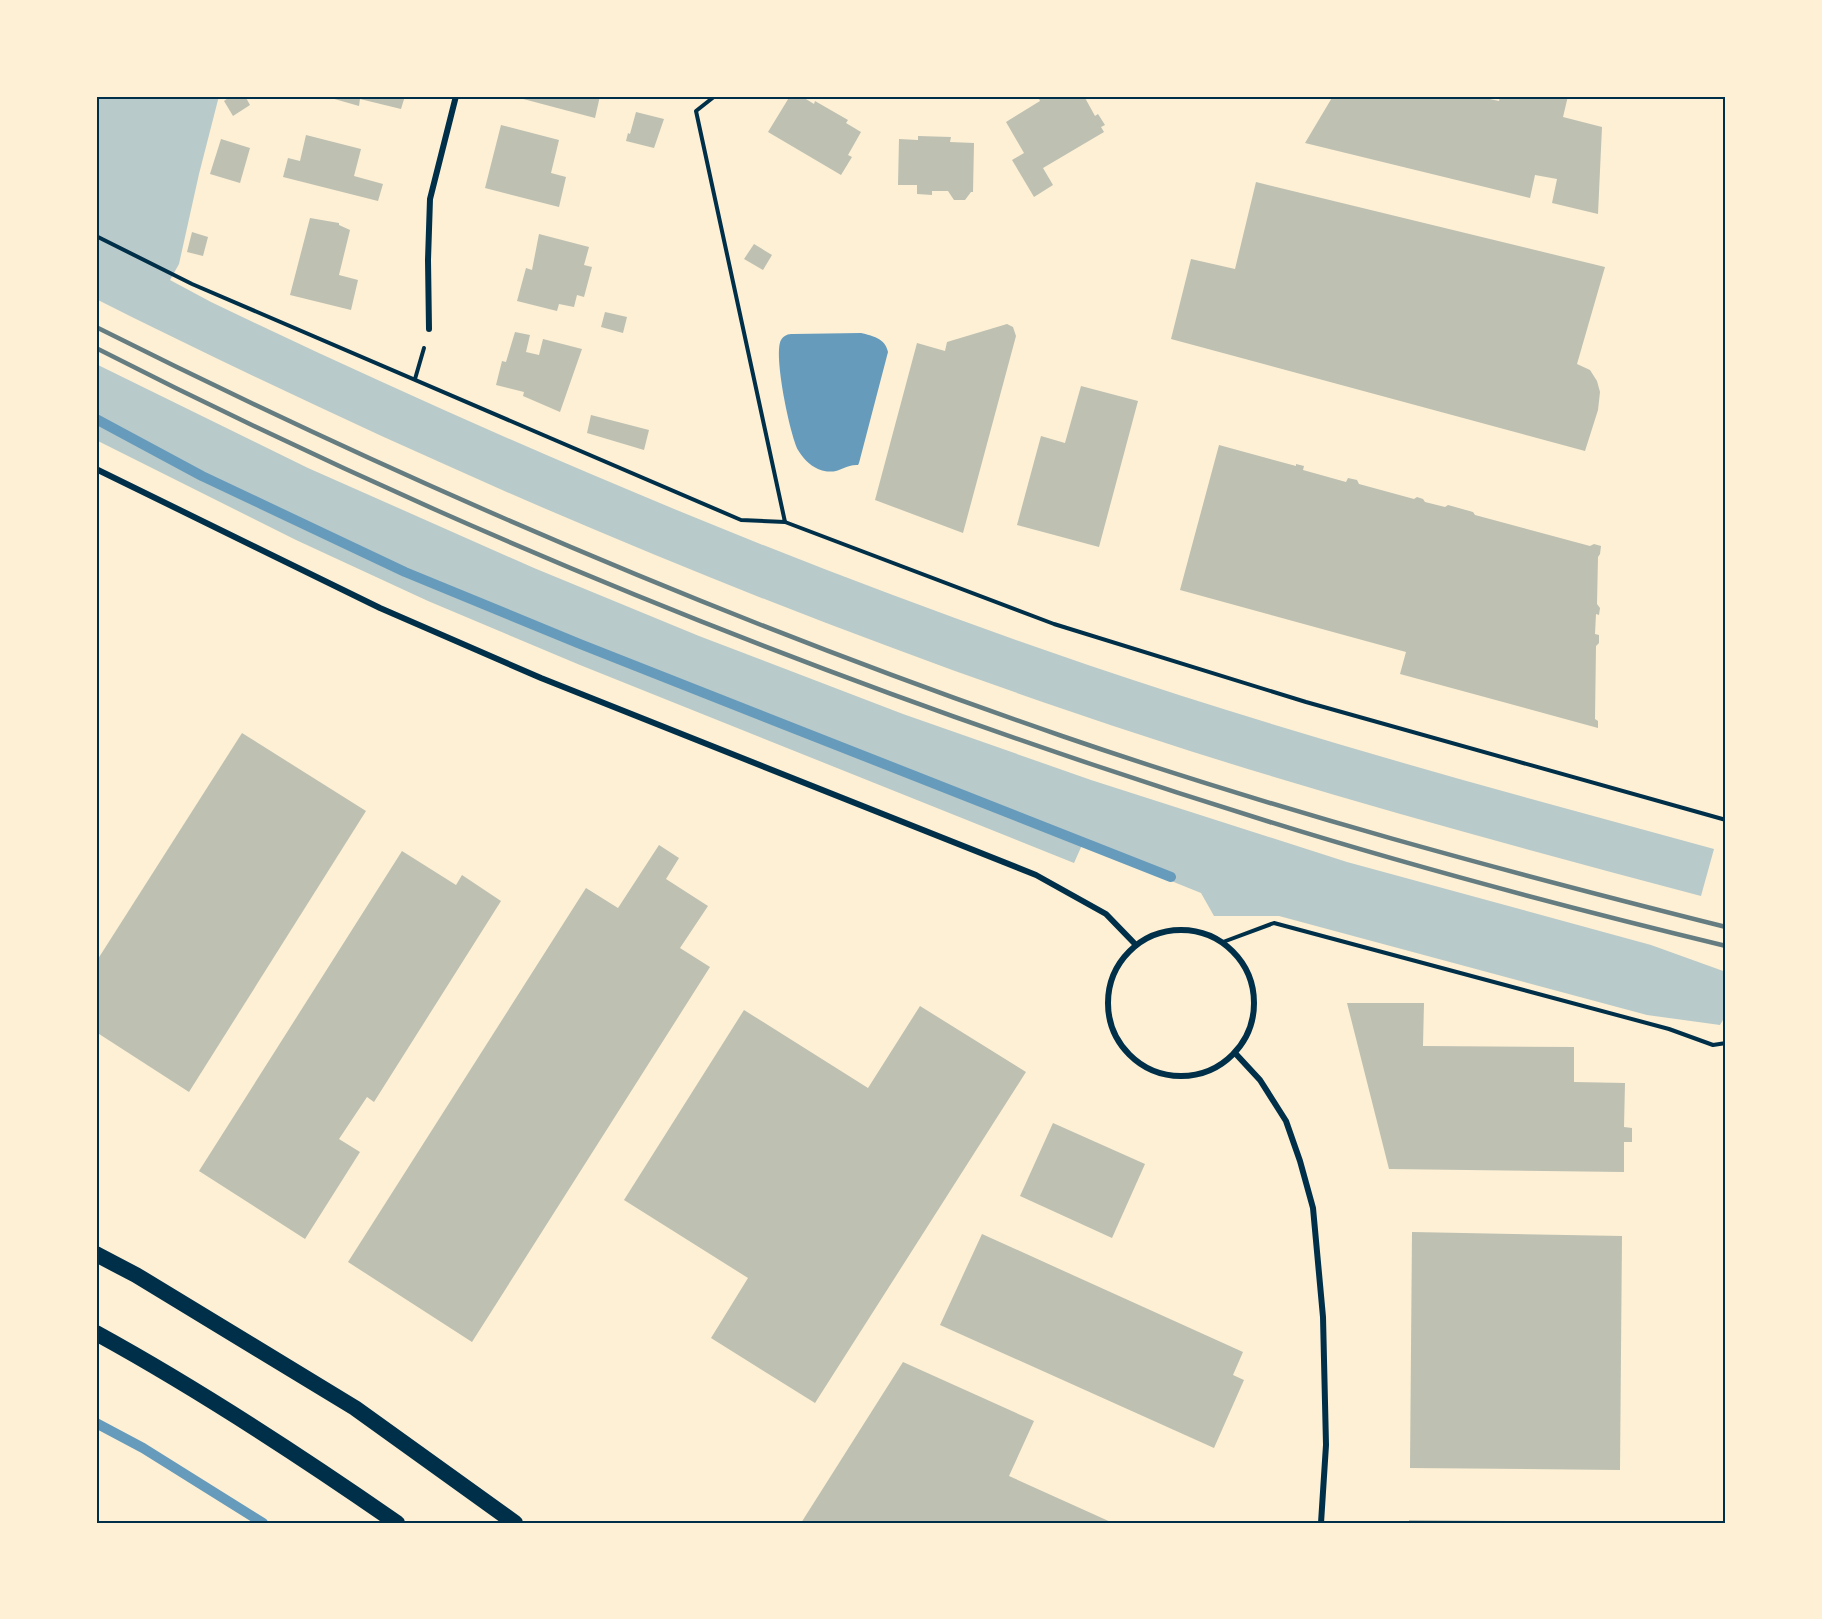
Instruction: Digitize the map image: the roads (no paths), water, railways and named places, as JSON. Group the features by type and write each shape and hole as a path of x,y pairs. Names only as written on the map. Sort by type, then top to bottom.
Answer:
{"highway":[{"path":"96,1254 136,1275 355,1408 515,1523"},
{"path":"96,1333 141,1357 298,1454 397,1523"}],"street":[{"path":"429,329 430,199 456,96"},
{"path":"96,469 380,608 541,678 1036,875 1106,914 1136,945"},
{"path":"1194,931 1222,942 1236,954 1246,969 1253,988 1252,1022 1247,1035 1235,1053 1223,1063 1196,1075 1167,1075 1138,1063 1127,1053 1112,1029 1107,997 1116,968 1136,945 1162,932 1194,931"},
{"path":"1235,1053 1260,1080 1286,1121 1313,1208 1323,1317 1326,1445 1321,1523"}],"water":[{"path":"861,333 881,341 888,352 858,465 830,472 825,471 807,461 795,442 781,377 779,348 781,340 791,334"}],"waterway":[{"path":"96,419 202,476 405,572 580,644 1171,877"},
{"path":"96,1423 143,1448 263,1523"}],"railway":[{"path":"96,327 332,441 572,548 693,598 938,692 1062,736 1309,815 1475,862 1726,927"},
{"path":"96,348 382,485 673,610 821,668 1120,774 1270,822 1497,888 1726,946"}]}
